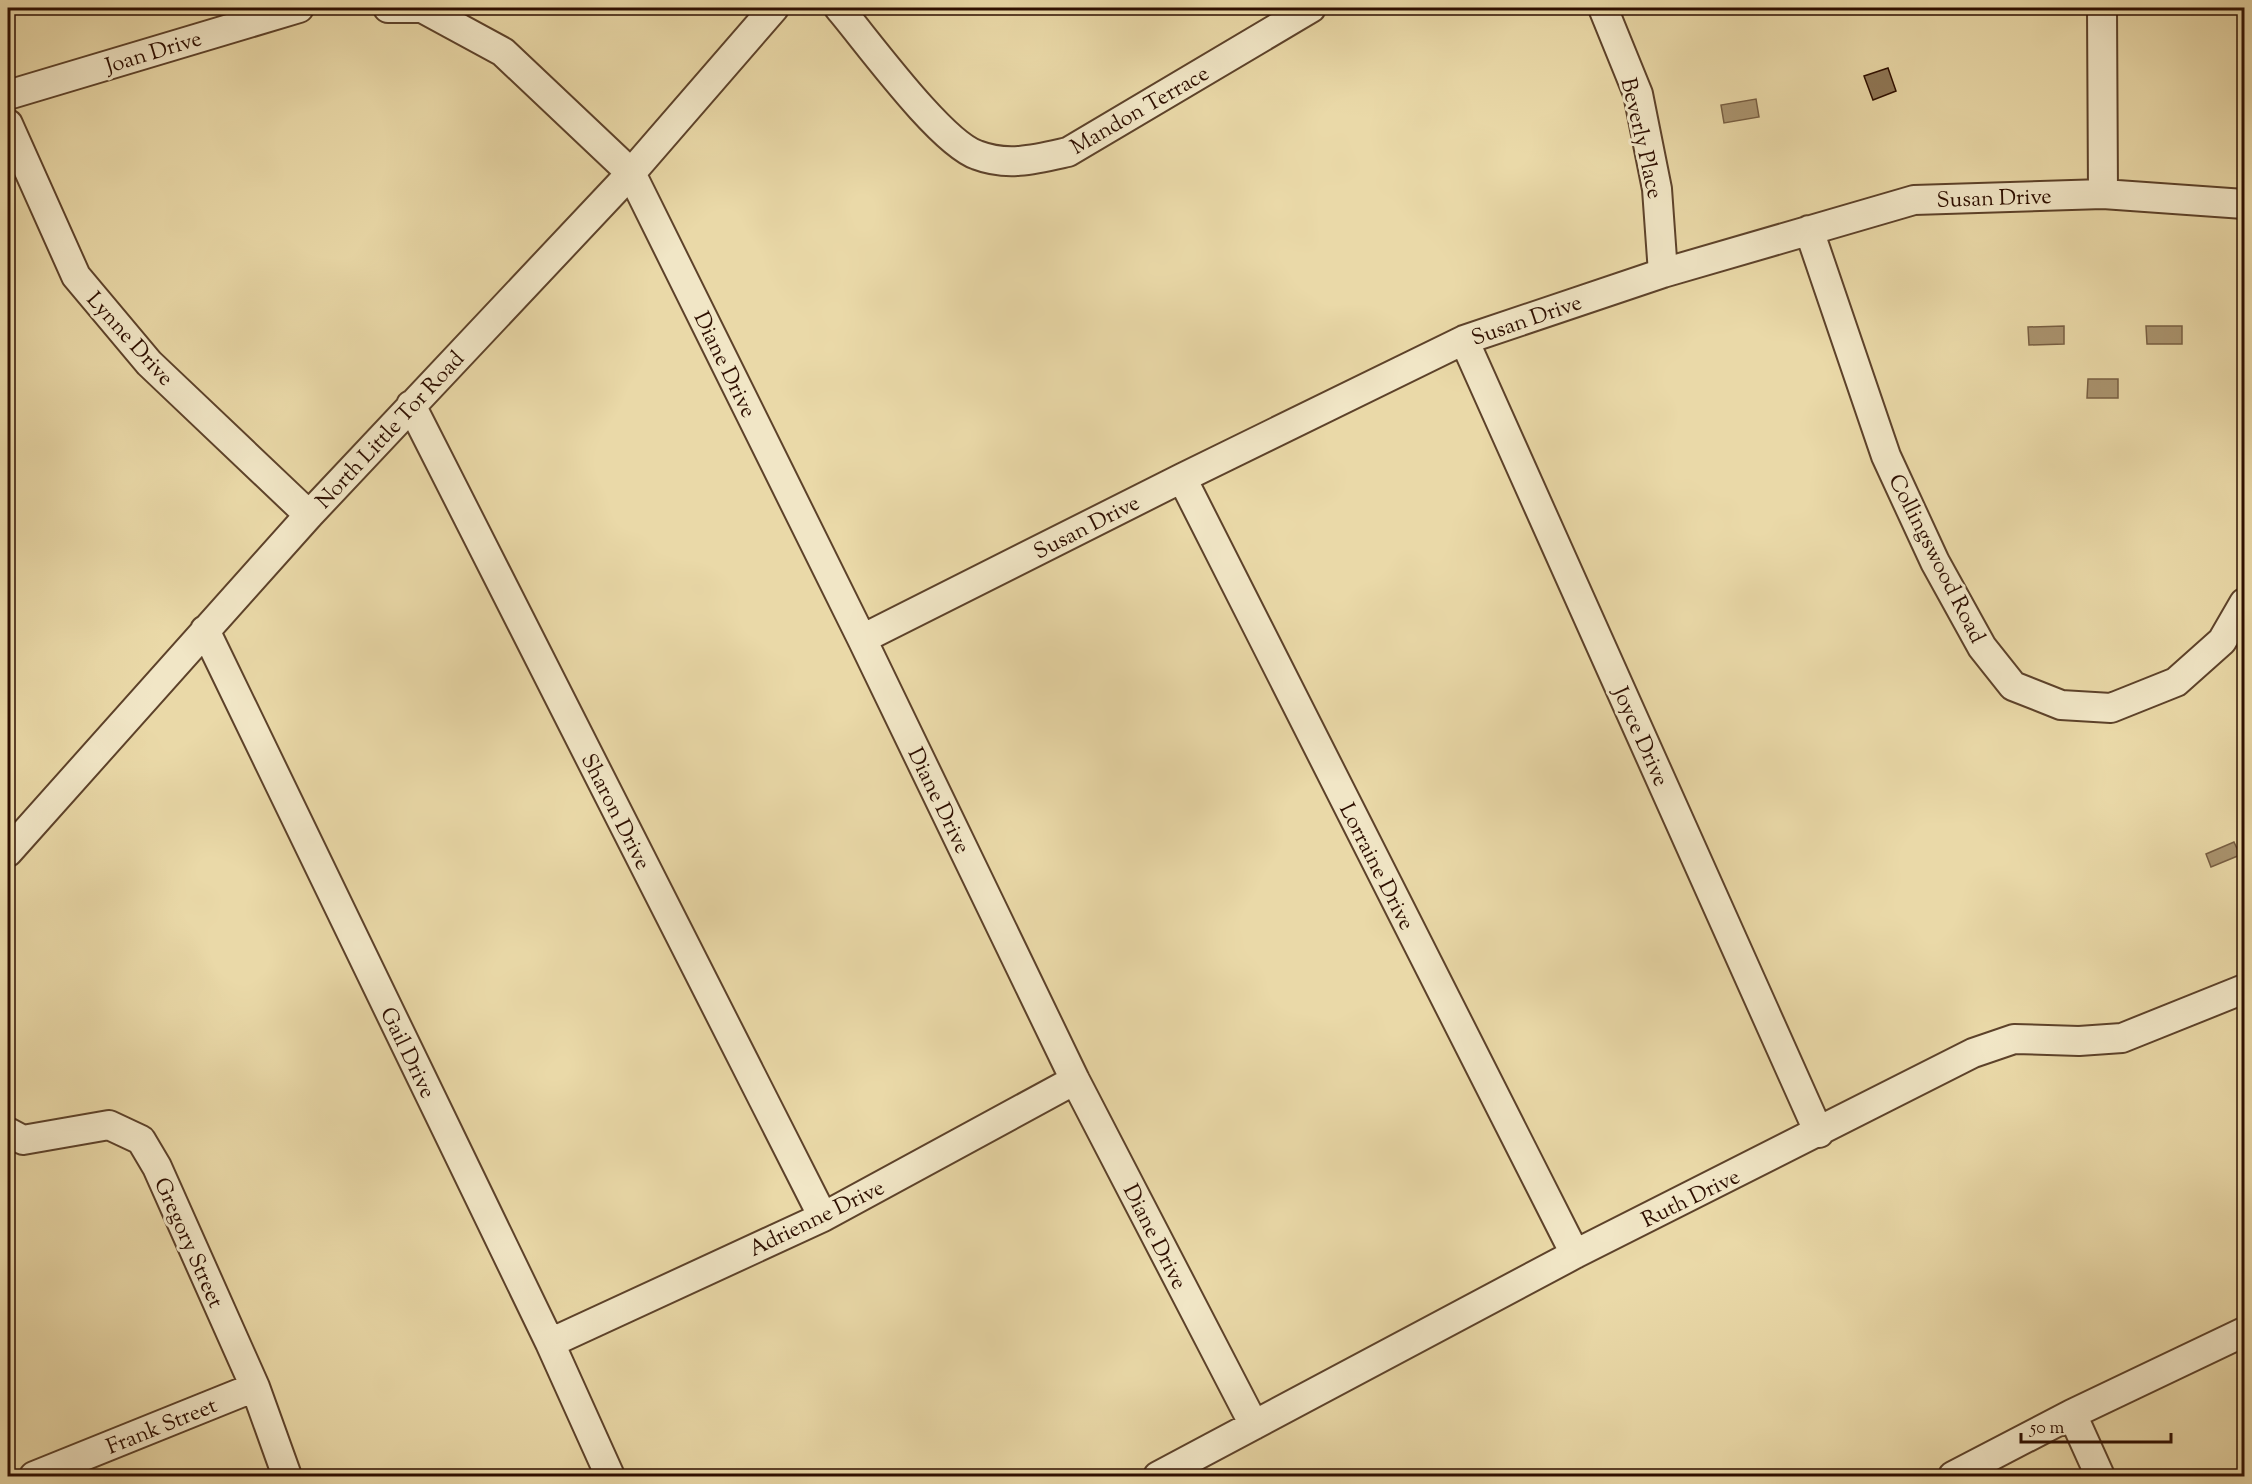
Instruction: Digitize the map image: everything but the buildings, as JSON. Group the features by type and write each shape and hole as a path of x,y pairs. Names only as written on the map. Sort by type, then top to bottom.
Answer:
{"street":[{"name":"Joan Drive","path":"8,95 298,8"},
{"path":"388,8 422,8 503,52 631,173"},
{"name":"North Little Tor Road","path":"8,852 309,515 631,173 774,8"},
{"name":"Mandon Terrace","path":"839,8 938,126 976,155 1022,163 1068,152 1311,8"},
{"name":"Beverly Place","path":"1603,8 1638,94 1657,189 1663,273"},
{"path":"2102,8 2103,194"},
{"name":"Lynne Drive","path":"8,124 76,276 149,363 309,515"},
{"name":"Diane Drive","path":"631,173 862,639 1076,1080 1254,1425"},
{"name":"Susan Drive","path":"862,639 1182,478 1464,340 1663,273 1914,200 2103,194 2244,204"},
{"name":"Collingswood Road","path":"1809,230 1887,456 1935,562 1982,647 2013,686 2061,705 2111,708 2176,682 2222,641 2244,603"},
{"name":"Joyce Drive","path":"1464,340 1819,1133"},
{"name":"Sharon Drive","path":"411,405 823,1216"},
{"name":"Lorraine Drive","path":"1182,478 1575,1254"},
{"name":"Gail Drive","path":"205,630 550,1343 610,1476"},
{"name":"Ruth Drive","path":"1158,1476 1575,1254 1819,1133 1973,1053 2014,1039 2079,1041 2122,1038 2244,989"},
{"name":"Adrienne Drive","path":"550,1343 823,1216 1076,1080"},
{"name":"Gregory Street","path":"8,1132 23,1140 109,1125 141,1140 157,1167 255,1387 287,1476"},
{"path":"1953,1476 2072,1414 2244,1332"},
{"name":"Frank Street","path":"34,1476 255,1387"},
{"path":"2072,1414 2100,1476"}],"shaded area":[{"path":"1756,99 1759,117 1724,123 1721,105"},
{"path":"2064,326 2064,344 2029,345 2028,327"},
{"path":"2146,326 2182,326 2182,344 2147,344"},
{"path":"2088,379 2118,379 2118,398 2087,398"},
{"path":"2234,842 2240,855 2211,867 2206,854"}]}
